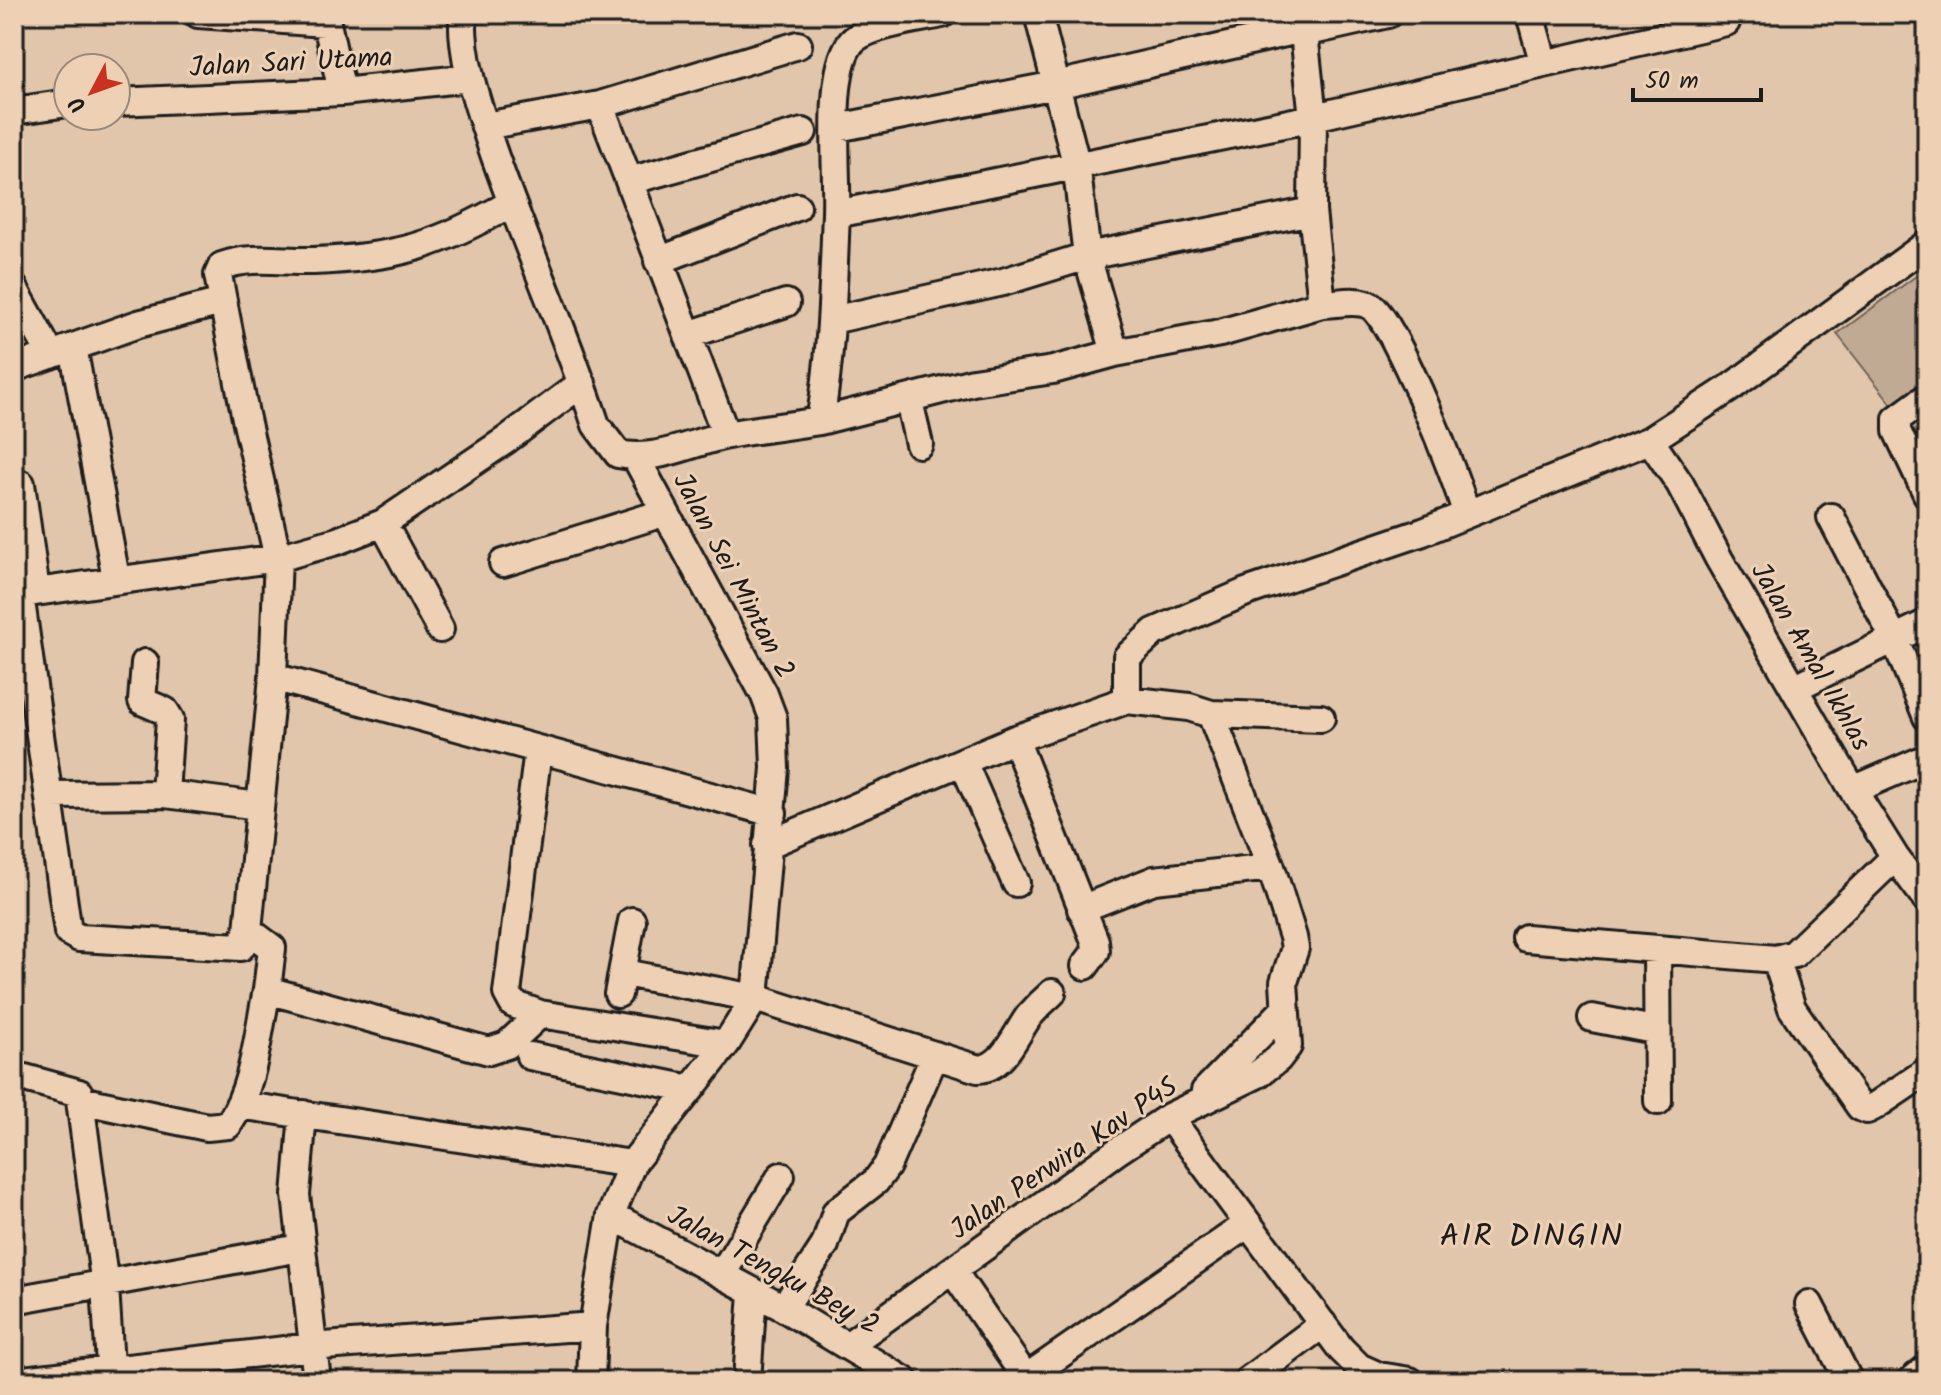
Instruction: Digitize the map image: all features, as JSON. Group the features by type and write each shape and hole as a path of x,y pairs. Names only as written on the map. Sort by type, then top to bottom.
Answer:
{"street":[{"path":"198,14 325,19 342,92"},
{"name":"Jalan Sei Mintan 2","path":"463,14 470,78 485,126 511,203 605,442 618,454 636,458 769,706 775,736 773,813 767,845 767,891 755,998 726,1044 632,1164 611,1215 593,1326 591,1381"},
{"path":"820,421 829,372 842,59 852,41 870,31 942,14"},
{"path":"1038,14 1076,163 1087,256 1115,353"},
{"path":"837,128 1056,85 1307,24 1388,14"},
{"path":"1530,14 1543,61"},
{"path":"836,214 1076,163 1318,117 1543,61 1726,22"},
{"path":"1307,24 1318,117 1312,211 1322,304"},
{"path":"485,126 600,105 798,45"},
{"name":"Jalan Sari Utama","path":"132,101 342,92 470,78"},
{"path":"14,111 52,105"},
{"path":"600,105 726,435"},
{"path":"629,181 803,132"},
{"path":"21,484 23,594 65,923 73,937 237,948 245,941 248,930 273,677 278,558 218,275 222,266 246,260 361,259 407,252 442,240 511,203"},
{"path":"658,261 797,207"},
{"path":"832,320 1003,282 1087,256 1312,211"},
{"path":"1127,700 1127,657 1154,632 1246,592 1423,532 1650,440 1730,388 1927,244"},
{"path":"14,288 62,351 116,578"},
{"path":"14,368 138,324 222,302"},
{"path":"688,335 786,303"},
{"path":"636,458 675,453 726,435 820,421 909,401 973,382 1053,370 1115,353 1220,333 1322,304 1361,303 1380,315 1418,390 1459,485 1466,513"},
{"path":"23,594 116,578 278,558 337,541 383,523 506,440 582,383"},
{"path":"1927,397 1897,419 1897,431 1927,494"},
{"path":"909,401 919,444"},
{"name":"Jalan Amal Ikhlas","path":"1650,440 1680,484 1719,559 1853,790 1895,857 1927,900"},
{"path":"503,563 663,513"},
{"path":"1831,517 1894,638 1927,717"},
{"path":"383,523 440,629"},
{"path":"1796,687 1927,623"},
{"path":"145,663 142,701 165,711 170,719 165,794"},
{"path":"273,677 773,813"},
{"path":"767,845 1015,739 1127,700 1189,707 1211,714 1321,718"},
{"name":"Jalan Perwira Kav P4S","path":"847,1346 1060,1191 1180,1112 1258,1074 1278,1059 1288,1046 1283,1011 1284,982 1295,948 1271,867 1211,714"},
{"path":"1015,739 1095,941 1096,951 1085,966"},
{"path":"538,750 507,993 513,1004 540,1014 726,1044"},
{"path":"1853,790 1927,758"},
{"path":"963,762 1016,883"},
{"path":"50,795 165,794 259,806"},
{"path":"1526,938 1776,959 1794,954 1895,857"},
{"path":"1081,909 1154,880 1271,867"},
{"path":"632,921 621,984 755,998 978,1069 988,1069 998,1062 1031,1014 1052,993"},
{"path":"80,1100 219,1128 228,1125 239,1105 252,1062 272,948 248,930"},
{"path":"1657,949 1654,1030 1658,1101"},
{"path":"1776,959 1792,1008 1860,1107 1867,1110 1875,1106 1927,1071"},
{"path":"267,990 489,1051 507,1045 540,1014"},
{"path":"1592,1018 1654,1030"},
{"path":"784,1308 825,1245 836,1212 876,1181 887,1166 935,1055"},
{"path":"530,1056 691,1089"},
{"path":"14,1075 73,1089 80,1100 105,1286 110,1376"},
{"path":"239,1105 632,1164"},
{"path":"1180,1112 1248,1224 1359,1367 1379,1376 1410,1381"},
{"path":"303,1114 296,1179 300,1248 317,1381"},
{"path":"722,1274 781,1176"},
{"name":"Jalan Tengku Bey 2","path":"611,1215 784,1308 897,1378"},
{"path":"953,1271 1027,1380 1248,1224"},
{"path":"14,1300 105,1286 300,1248"},
{"path":"747,1381 753,1292"},
{"path":"1809,1304 1849,1381"},
{"path":"1247,1381 1323,1324"},
{"path":"14,1381 110,1376 311,1347 593,1326"},
{"path":"1911,1381 1927,1369"}],"shaded area":[{"path":"1927,268 1927,449 1837,334"}],"district":[{"name":"AIR DINGIN","path":"1532,1235"}]}
